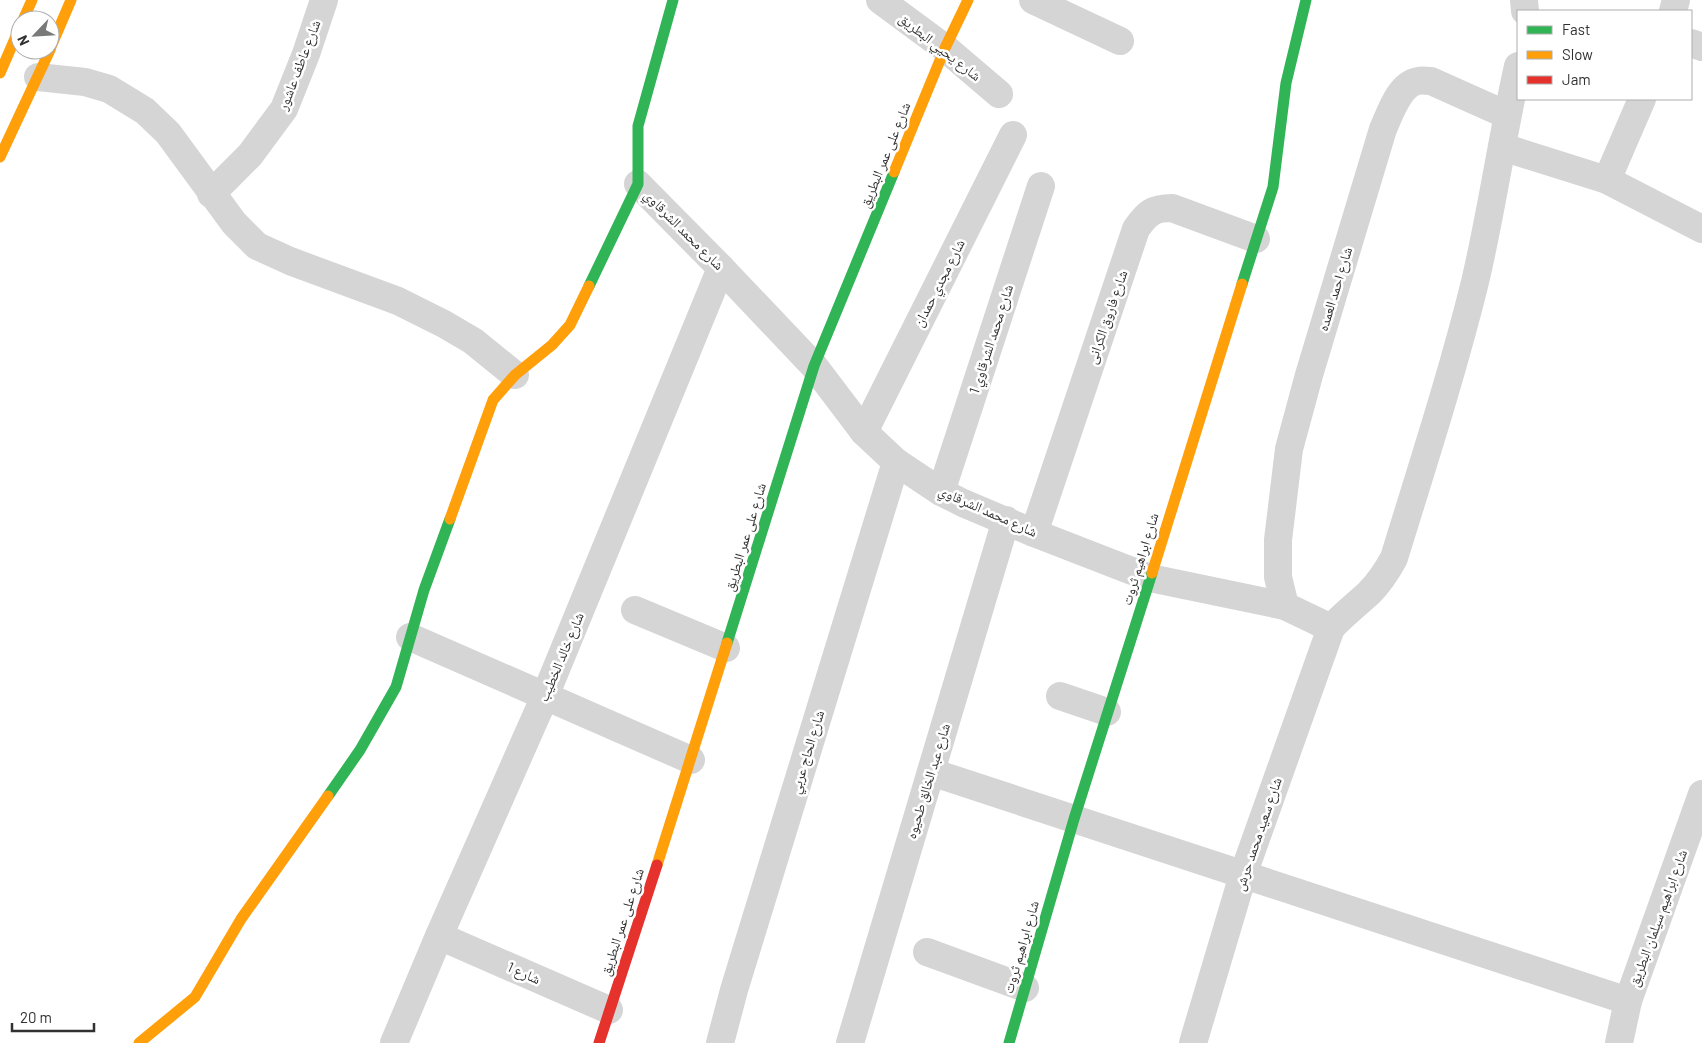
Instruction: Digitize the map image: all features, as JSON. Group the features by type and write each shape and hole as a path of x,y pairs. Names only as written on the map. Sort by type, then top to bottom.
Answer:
{"main road":[{"path":"60,26 71,0"},
{"path":"139,1043 195,997 241,919 360,750 396,687 424,590 493,400 514,375 552,344 570,325 638,184 638,126 673,0"},
{"name":"شارع على عمر البطريق","path":"599,1043 691,760 814,366 945,48 968,0"},
{"name":"شارع ابراهيم ثروت","path":"1009,1043 1074,819 1273,187 1286,82 1306,0"},
{"path":"0,73 10,50"},
{"path":"0,157 46,60"}],"street":[{"name":"شارع عاطف عاشور","path":"211,194 250,155 284,109 306,54 324,0"},
{"name":"شارع يحيي البطريق","path":"880,0 945,48 999,94"},
{"path":"1033,0 1120,41"},
{"path":"1332,628 1340,618 1370,592 1384,575 1394,558 1442,404 1470,300 1517,70"},
{"path":"38,77 85,82 109,89 145,111 168,133 234,224 258,246 290,261 398,301 444,324 473,341 514,375"},
{"name":"شارع احمد العمده","path":"1285,606 1278,577 1278,540 1289,449 1309,375 1383,129 1404,89 1417,81 1430,81 1507,115"},
{"path":"1607,180 1642,100"},
{"name":"شارع مجدي حمدان","path":"864,432 1013,135"},
{"path":"1502,147 1607,180 1702,228"},
{"name":"شارع محمد الشرقاوي","path":"638,184 814,366 864,432 896,462 941,492 1034,533 1150,578 1285,606 1332,628"},
{"name":"شارع محمد الشرقاوي 1","path":"941,492 1041,186"},
{"name":"شارع فاروق الكرانى","path":"1034,533 1136,229 1146,215 1161,208 1172,208 1256,239"},
{"name":"شارع خالد الخطيب","path":"394,1043 545,696 721,268"},
{"name":"شارع الحاج عربي","path":"720,1043 734,990 896,462"},
{"name":"شارع عبد الخالق طحيوه","path":"850,1043 1006,520"},
{"path":"635,610 726,648"},
{"name":"شارع سعيد محمد حرش","path":"1193,1043 1243,874 1332,628"},
{"path":"410,637 691,760"},
{"path":"1060,696 1108,712"},
{"path":"931,772 1628,1001"},
{"name":"شارع ابراهيم سيلمان البطريق","path":"1619,1043 1628,1001 1702,794"},
{"name":"شارع 1","path":"439,936 609,1010"},
{"path":"927,952 1025,988"}],"traffic: fast":[{"path":"589,286 638,184 638,126 673,0"},
{"path":"1242,284 1273,187 1286,83 1306,0"},
{"path":"727,643 814,366 894,172"},
{"path":"328,796 360,750 396,687 424,590 450,519"},
{"path":"1009,1043 1074,819 1152,573"}],"traffic: slow":[{"path":"28,10 32,0"},
{"path":"60,26 71,0"},
{"path":"894,172 945,48 968,0"},
{"path":"0,73 10,50"},
{"path":"0,157 45,60"},
{"path":"1152,573 1242,284"},
{"path":"450,519 493,400 515,375 552,345 570,325 589,286"},
{"path":"657,865 727,643"},
{"path":"139,1043 195,997 241,919 328,796"}],"traffic: jam":[{"path":"599,1043 657,865"}]}
